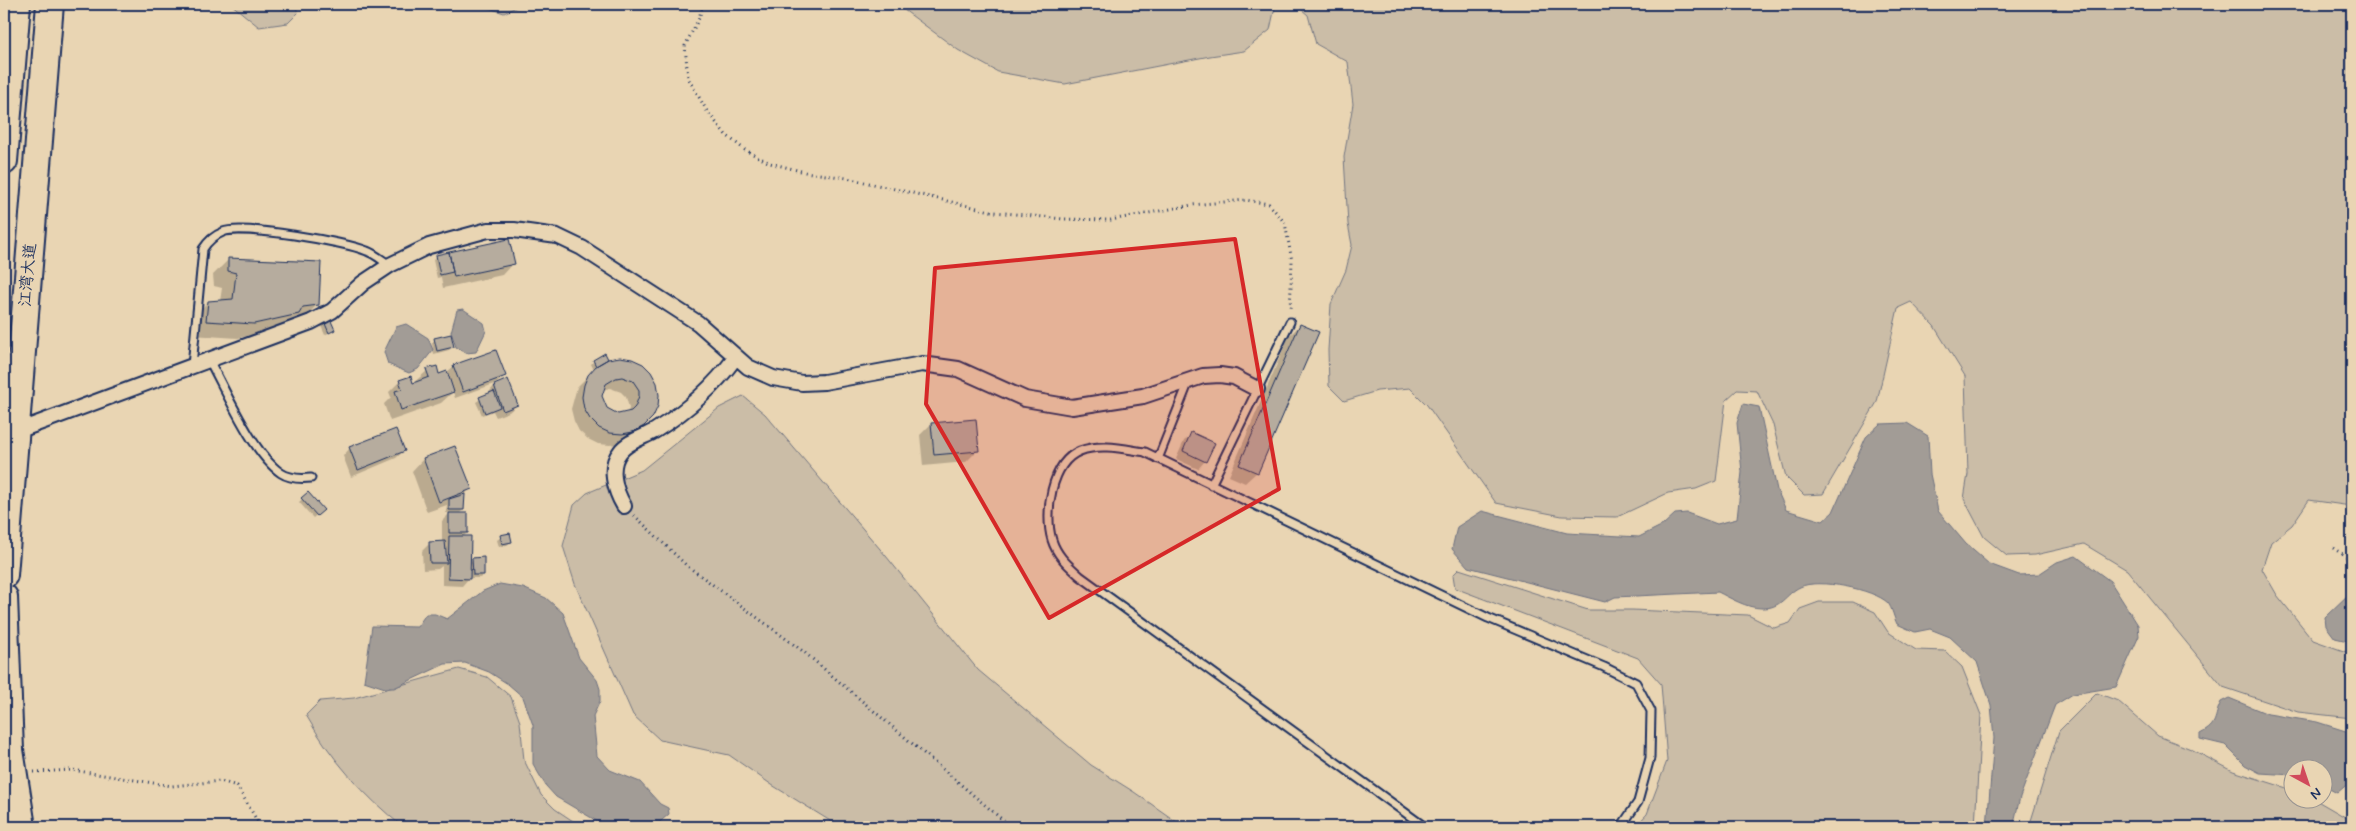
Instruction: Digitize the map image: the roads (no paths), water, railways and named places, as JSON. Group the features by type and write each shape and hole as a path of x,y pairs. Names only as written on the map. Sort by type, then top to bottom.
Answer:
{"highway":[{"path":"4,161 16,4"},
{"name":"江湾大道","path":"4,575 10,433 50,4"},
{"path":"4,596 10,750 22,827"}],"street":[{"path":"10,433 311,322 332,311 363,283 390,265 429,246 488,230 514,230 557,236 582,248 698,323 735,358 748,367 773,378 802,384 824,382 922,364 958,369 1025,400 1072,407 1143,396 1203,376 1220,375 1234,377 1257,389"},
{"path":"624,506 616,489 614,478 614,468 619,452 694,404 718,380 735,358"}],"lane":[{"path":"192,367 203,249 210,238 224,231 261,231 324,240 367,251 390,265"},
{"path":"1211,485 1290,322"},
{"path":"209,360 262,456 282,474 299,479 311,478"},
{"path":"1158,459 1189,380"},
{"path":"1426,827 1080,576 1063,561 1052,539 1048,505 1060,466 1079,451 1104,446 1145,452 1488,618 1604,667 1636,684 1651,711 1650,758 1638,802 1621,827"}]}
